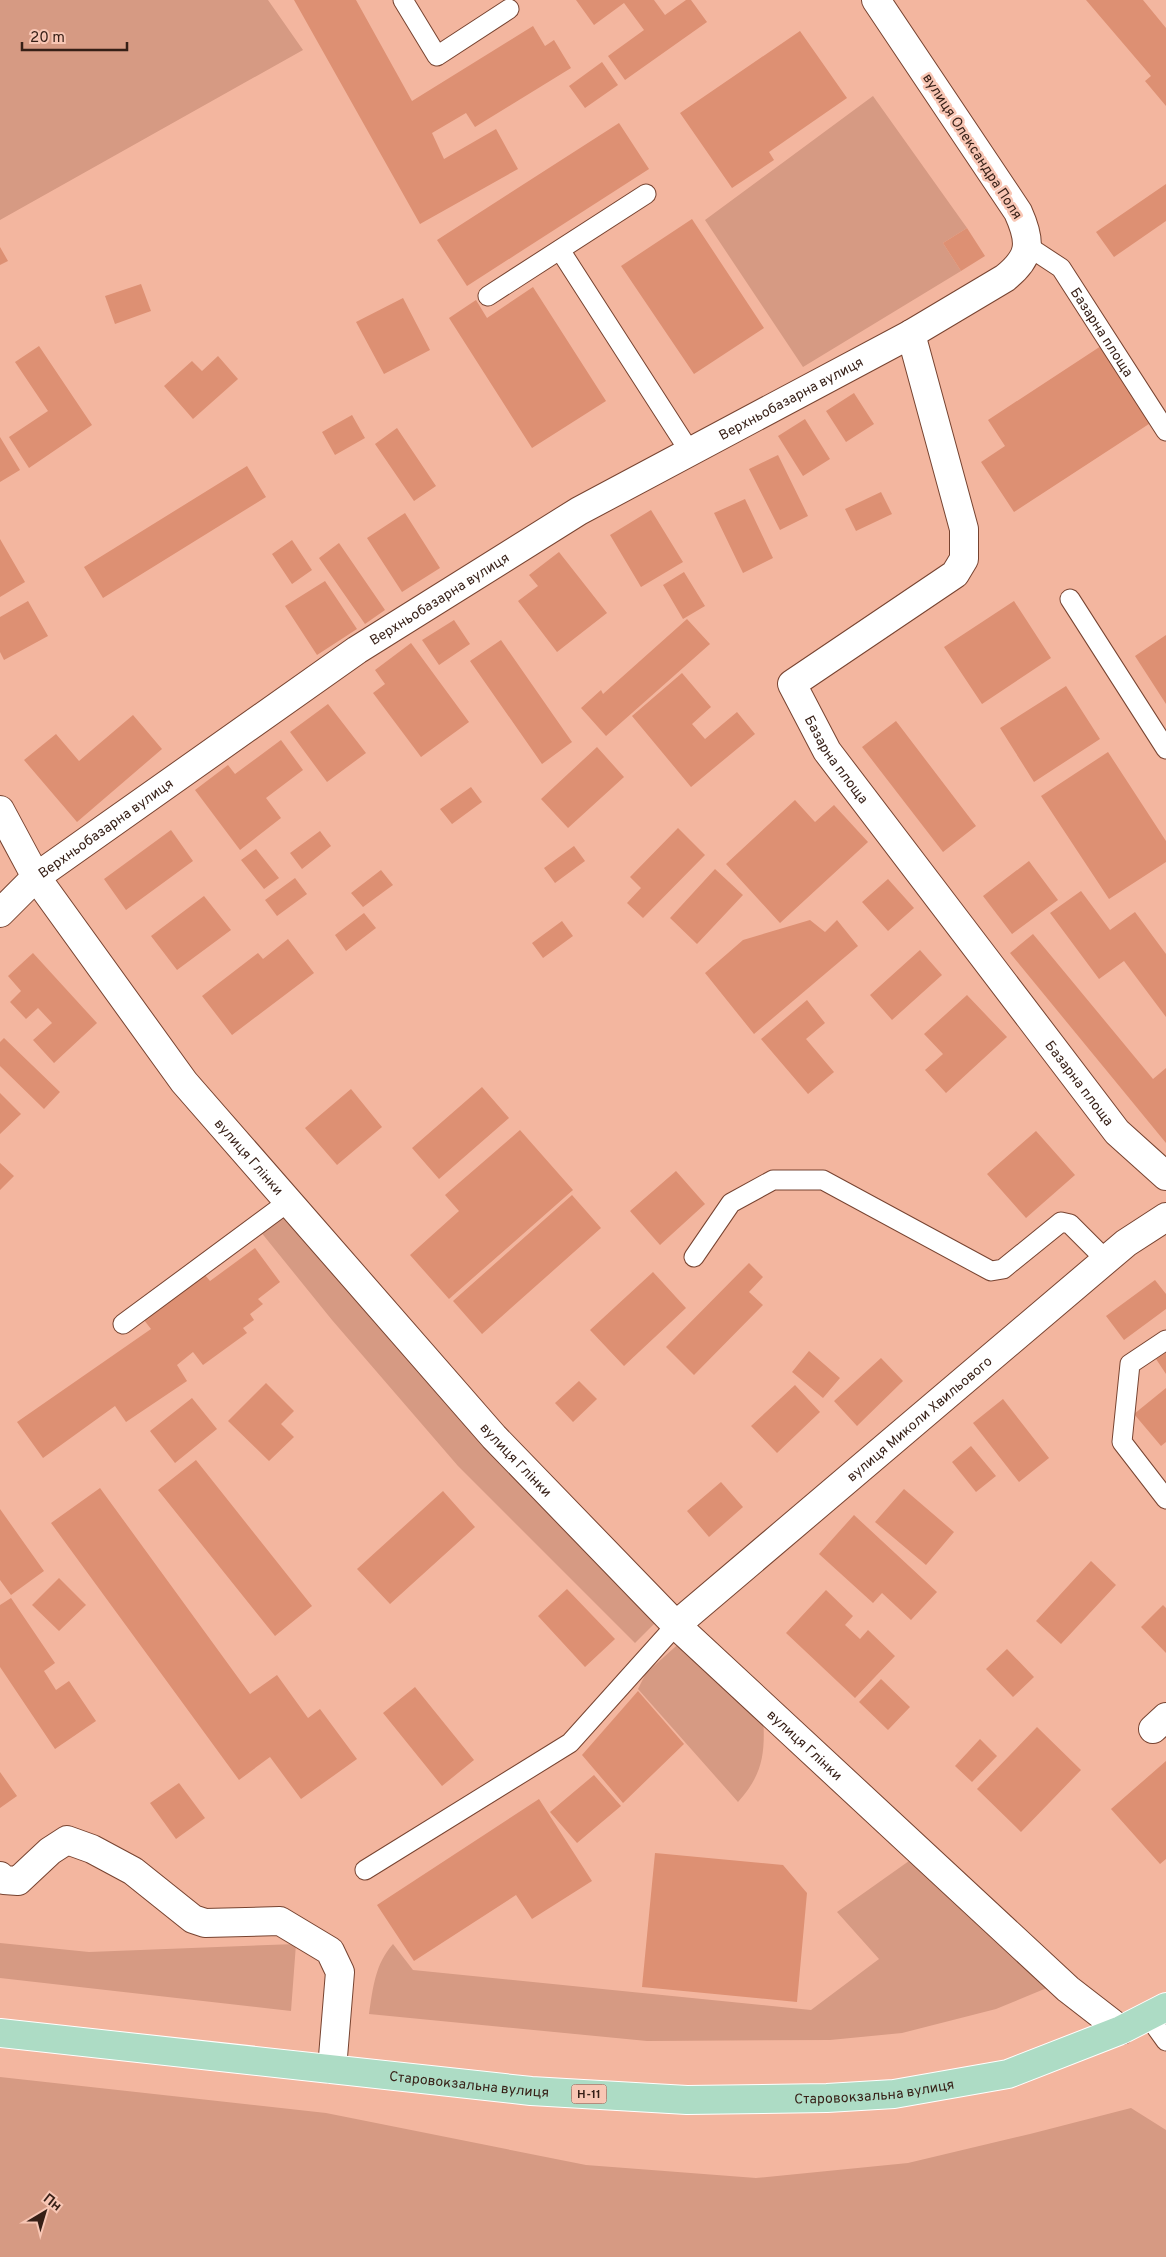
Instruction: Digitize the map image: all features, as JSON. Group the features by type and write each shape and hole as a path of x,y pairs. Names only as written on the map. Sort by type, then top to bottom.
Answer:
{"main road":[{"name":"Старовокзальна вулиця","path":"0,2033 531,2091 687,2100 826,2098 894,2094 1008,2074 1120,2030 1157,2012"}],"street":[{"name":"вулиця Олександра Поля","path":"876,0 1018,212 1026,230 1026,245"},
{"path":"911,334 1005,278 1025,259 1026,245"},
{"name":"Верхньобазарна вулиця","path":"0,913 36,877 357,650 579,511 911,334"},
{"name":"Базарна площа","path":"911,334 964,529 964,559 956,574 792,684 833,759 1117,1132 1166,1176"},
{"name":"вулиця Глінки","path":"0,810 36,877 184,1082 494,1437 676,1625 1068,1989 1120,2030"},
{"name":"вулиця Миколи Хвильового","path":"676,1625 1126,1243 1166,1217"},
{"path":"0,1876 4,1880 18,1881 50,1851 67,1840 92,1849 133,1871 194,1920 205,1923 280,1921 330,1951 340,1972 332,2069"}],"lane":[{"path":"403,0 437,56 509,8"},
{"path":"488,296 646,194"},
{"name":"Базарна площа","path":"1026,245 1061,268 1166,431"},
{"path":"560,250 690,452"},
{"path":"1070,599 1166,749"},
{"path":"694,1257 731,1203 773,1180 823,1180 991,1270 1003,1269 1061,1222 1070,1224 1106,1260"},
{"path":"123,1324 288,1202"},
{"path":"1166,1340 1130,1364 1122,1442 1166,1500"},
{"path":"366,1870 570,1743 676,1625"},
{"path":"1157,2012 1166,2041"}],"shaded area":[{"path":"0,0 268,0 303,50 0,220"},
{"path":"873,96 967,228 943,243 961,271 803,367 705,220"},
{"path":"278,1209 659,1619 635,1643 458,1466 332,1320 256,1226"},
{"path":"684,1639 763,1712 763,1750 758,1771 754,1781 738,1802 638,1689 646,1673"},
{"path":"916,1856 1054,1985 996,2009 902,2033 830,2040 647,2041 369,2014 379,1968 393,1944 413,1970 811,2010 879,1959 837,1912"},
{"path":"0,1943 89,1952 296,1944 291,2011 0,1978"},
{"path":"0,2077 326,2113 586,2165 756,2178 908,2163 1131,2108 1166,2130 1166,2257 0,2257"}],"building":[{"path":"294,0 356,0 412,101 533,26 545,46 554,40 571,68 475,127 466,113 432,133 444,159 496,129 518,169 420,224"},
{"path":"576,0 654,0 665,15 686,0 691,0 707,22 625,80 608,56 644,30 624,3 594,25"},
{"path":"1086,0 1143,0 1166,28 1166,106 1145,81 1151,76"},
{"path":"800,31 847,98 769,152 774,160 732,188 680,113"},
{"path":"602,62 618,85 585,108 569,86"},
{"path":"619,123 649,169 467,286 437,240"},
{"path":"1166,184 1166,221 1114,257 1096,232"},
{"path":"692,219 764,328 694,374 621,266"},
{"path":"967,228 985,256 961,271 943,243"},
{"path":"0,247 8,261 0,265"},
{"path":"141,284 151,311 115,324 105,296"},
{"path":"533,287 606,401 532,448 449,318 476,300 487,318"},
{"path":"403,298 430,350 384,374 356,322"},
{"path":"39,346 92,425 29,468 9,437 48,411 15,362"},
{"path":"1101,346 1152,422 1014,512 981,462 1005,446 988,420"},
{"path":"218,356 238,379 193,419 164,386 192,361 202,371"},
{"path":"854,393 874,424 846,442 826,411"},
{"path":"352,415 365,438 335,455 322,432"},
{"path":"805,419 830,459 803,476 778,436"},
{"path":"397,428 436,486 414,501 375,444"},
{"path":"0,437 20,470 0,482"},
{"path":"778,455 808,516 780,530 749,469"},
{"path":"247,466 266,497 103,598 84,567"},
{"path":"881,492 892,514 856,531 845,509"},
{"path":"745,499 773,558 743,573 714,513"},
{"path":"651,510 683,562 641,587 610,535"},
{"path":"405,513 440,568 402,592 367,538"},
{"path":"0,539 25,582 0,597"},
{"path":"292,540 312,570 292,584 272,554"},
{"path":"339,543 385,610 365,624 319,558"},
{"path":"559,552 607,613 557,652 518,601 538,586 529,575"},
{"path":"684,572 705,606 683,619 663,585"},
{"path":"325,581 357,629 317,655 285,606"},
{"path":"28,601 48,636 4,660 0,652 0,617"},
{"path":"1014,601 1051,658 982,704 944,647"},
{"path":"687,619 710,644 606,736 581,708 601,690 603,694"},
{"path":"454,620 470,644 439,665 422,640"},
{"path":"1166,635 1166,704 1135,656"},
{"path":"501,640 572,742 542,764 470,661"},
{"path":"411,643 469,722 421,757 373,693 385,684 375,670"},
{"path":"682,673 711,707 692,724 705,739 737,712 755,734 691,787 632,716"},
{"path":"1066,686 1100,739 1034,782 1000,728"},
{"path":"328,704 366,753 327,782 290,732"},
{"path":"133,715 162,749 77,822 24,760 56,734 79,761"},
{"path":"896,721 976,826 943,852 862,747"},
{"path":"281,740 303,770 266,798 281,818 240,850 195,790 228,765 235,774"},
{"path":"597,747 624,777 568,828 541,799"},
{"path":"1108,752 1166,841 1166,862 1109,899 1041,796"},
{"path":"471,787 482,802 452,824 440,809"},
{"path":"795,800 815,822 834,805 868,842 780,923 726,864"},
{"path":"678,828 705,855 643,918 627,903 641,888 630,877"},
{"path":"171,830 193,861 126,910 104,879"},
{"path":"320,831 331,846 302,869 290,853"},
{"path":"574,846 585,861 555,883 544,868"},
{"path":"256,849 279,878 264,889 241,860"},
{"path":"1029,861 1058,900 1012,934 983,896"},
{"path":"715,869 743,895 697,944 670,918"},
{"path":"381,870 393,885 363,907 351,893"},
{"path":"295,878 307,894 277,916 265,900"},
{"path":"888,879 914,908 888,931 862,902"},
{"path":"1081,891 1110,930 1135,912 1166,954 1166,1017 1124,961 1099,979 1050,913"},
{"path":"204,896 231,930 177,970 151,936"},
{"path":"364,913 376,928 346,951 335,935"},
{"path":"810,920 825,932 837,920 858,946 754,1034 705,973 743,940"},
{"path":"562,921 573,936 543,958 532,943"},
{"path":"1033,934 1153,1079 1166,1068 1166,1143 1010,953"},
{"path":"288,939 314,973 232,1035 202,996 258,953 263,959"},
{"path":"920,950 942,975 892,1020 870,995"},
{"path":"33,953 97,1023 54,1063 33,1040 52,1023 38,1008 26,1019 10,1002 21,991 8,976"},
{"path":"967,995 1007,1037 946,1093 925,1070 943,1054 924,1034"},
{"path":"807,1000 825,1023 806,1039 834,1072 808,1094 761,1039"},
{"path":"4,1038 60,1092 44,1109 0,1066 0,1042"},
{"path":"482,1087 509,1118 439,1179 412,1148"},
{"path":"351,1089 382,1127 337,1165 305,1128"},
{"path":"0,1093 21,1114 0,1134"},
{"path":"520,1130 573,1190 449,1299 410,1255 459,1211 445,1195"},
{"path":"1036,1131 1075,1175 1026,1218 987,1174"},
{"path":"0,1163 14,1176 0,1190"},
{"path":"676,1171 705,1204 660,1245 630,1211"},
{"path":"572,1195 601,1228 482,1334 453,1301"},
{"path":"255,1248 280,1282 258,1299 263,1304 250,1314 254,1320 243,1328 247,1333 203,1365 193,1352 177,1365 187,1381 126,1422 115,1406 43,1458 17,1422 151,1329 144,1320 205,1275 210,1281"},
{"path":"749,1263 763,1277 749,1292 763,1305 694,1375 666,1347"},
{"path":"653,1272 686,1308 624,1366 590,1330"},
{"path":"1155,1280 1166,1294 1166,1309 1124,1340 1106,1316"},
{"path":"809,1351 840,1378 823,1398 792,1372"},
{"path":"1166,1352 1166,1374 1156,1359"},
{"path":"881,1358 903,1381 857,1426 834,1401"},
{"path":"579,1381 597,1399 573,1422 555,1403"},
{"path":"266,1383 294,1411 281,1424 294,1437 269,1461 228,1421"},
{"path":"795,1385 820,1412 777,1453 751,1426"},
{"path":"1166,1388 1166,1442 1161,1446 1134,1414"},
{"path":"192,1398 217,1429 175,1463 150,1431"},
{"path":"1003,1399 1049,1458 1019,1482 973,1423"},
{"path":"971,1446 996,1476 976,1492 952,1462"},
{"path":"196,1460 312,1606 275,1636 158,1490"},
{"path":"721,1482 743,1507 709,1537 687,1511"},
{"path":"100,1488 250,1694 277,1675 308,1718 320,1709 357,1759 301,1799 270,1757 239,1780 51,1523"},
{"path":"904,1489 954,1532 926,1565 875,1522"},
{"path":"443,1491 475,1527 390,1604 357,1569"},
{"path":"0,1509 44,1571 11,1595 0,1580"},
{"path":"854,1515 937,1592 911,1620 882,1593 873,1603 819,1554"},
{"path":"1091,1561 1116,1585 1061,1644 1036,1621"},
{"path":"59,1578 86,1605 59,1631 32,1605"},
{"path":"567,1589 615,1639 585,1667 538,1616"},
{"path":"826,1590 853,1616 845,1625 860,1639 868,1630 895,1656 855,1698 786,1633"},
{"path":"11,1598 55,1663 44,1671 56,1690 69,1681 96,1721 55,1749 0,1667 0,1605"},
{"path":"1163,1605 1166,1608 1166,1653 1141,1627"},
{"path":"1007,1649 1034,1677 1013,1697 986,1669"},
{"path":"881,1679 910,1707 888,1730 859,1702"},
{"path":"415,1687 474,1760 442,1786 383,1713"},
{"path":"638,1691 684,1744 623,1803 582,1755"},
{"path":"1037,1727 1081,1770 1021,1832 977,1789"},
{"path":"980,1739 997,1756 972,1782 955,1766"},
{"path":"1166,1761 1166,1859 1160,1864 1111,1809"},
{"path":"0,1772 17,1796 0,1808"},
{"path":"594,1775 621,1806 577,1843 550,1812"},
{"path":"179,1783 205,1818 176,1839 150,1803"},
{"path":"539,1799 592,1881 532,1919 516,1895 414,1961 377,1905"},
{"path":"655,1853 783,1865 807,1893 797,2002 642,1987"}]}
